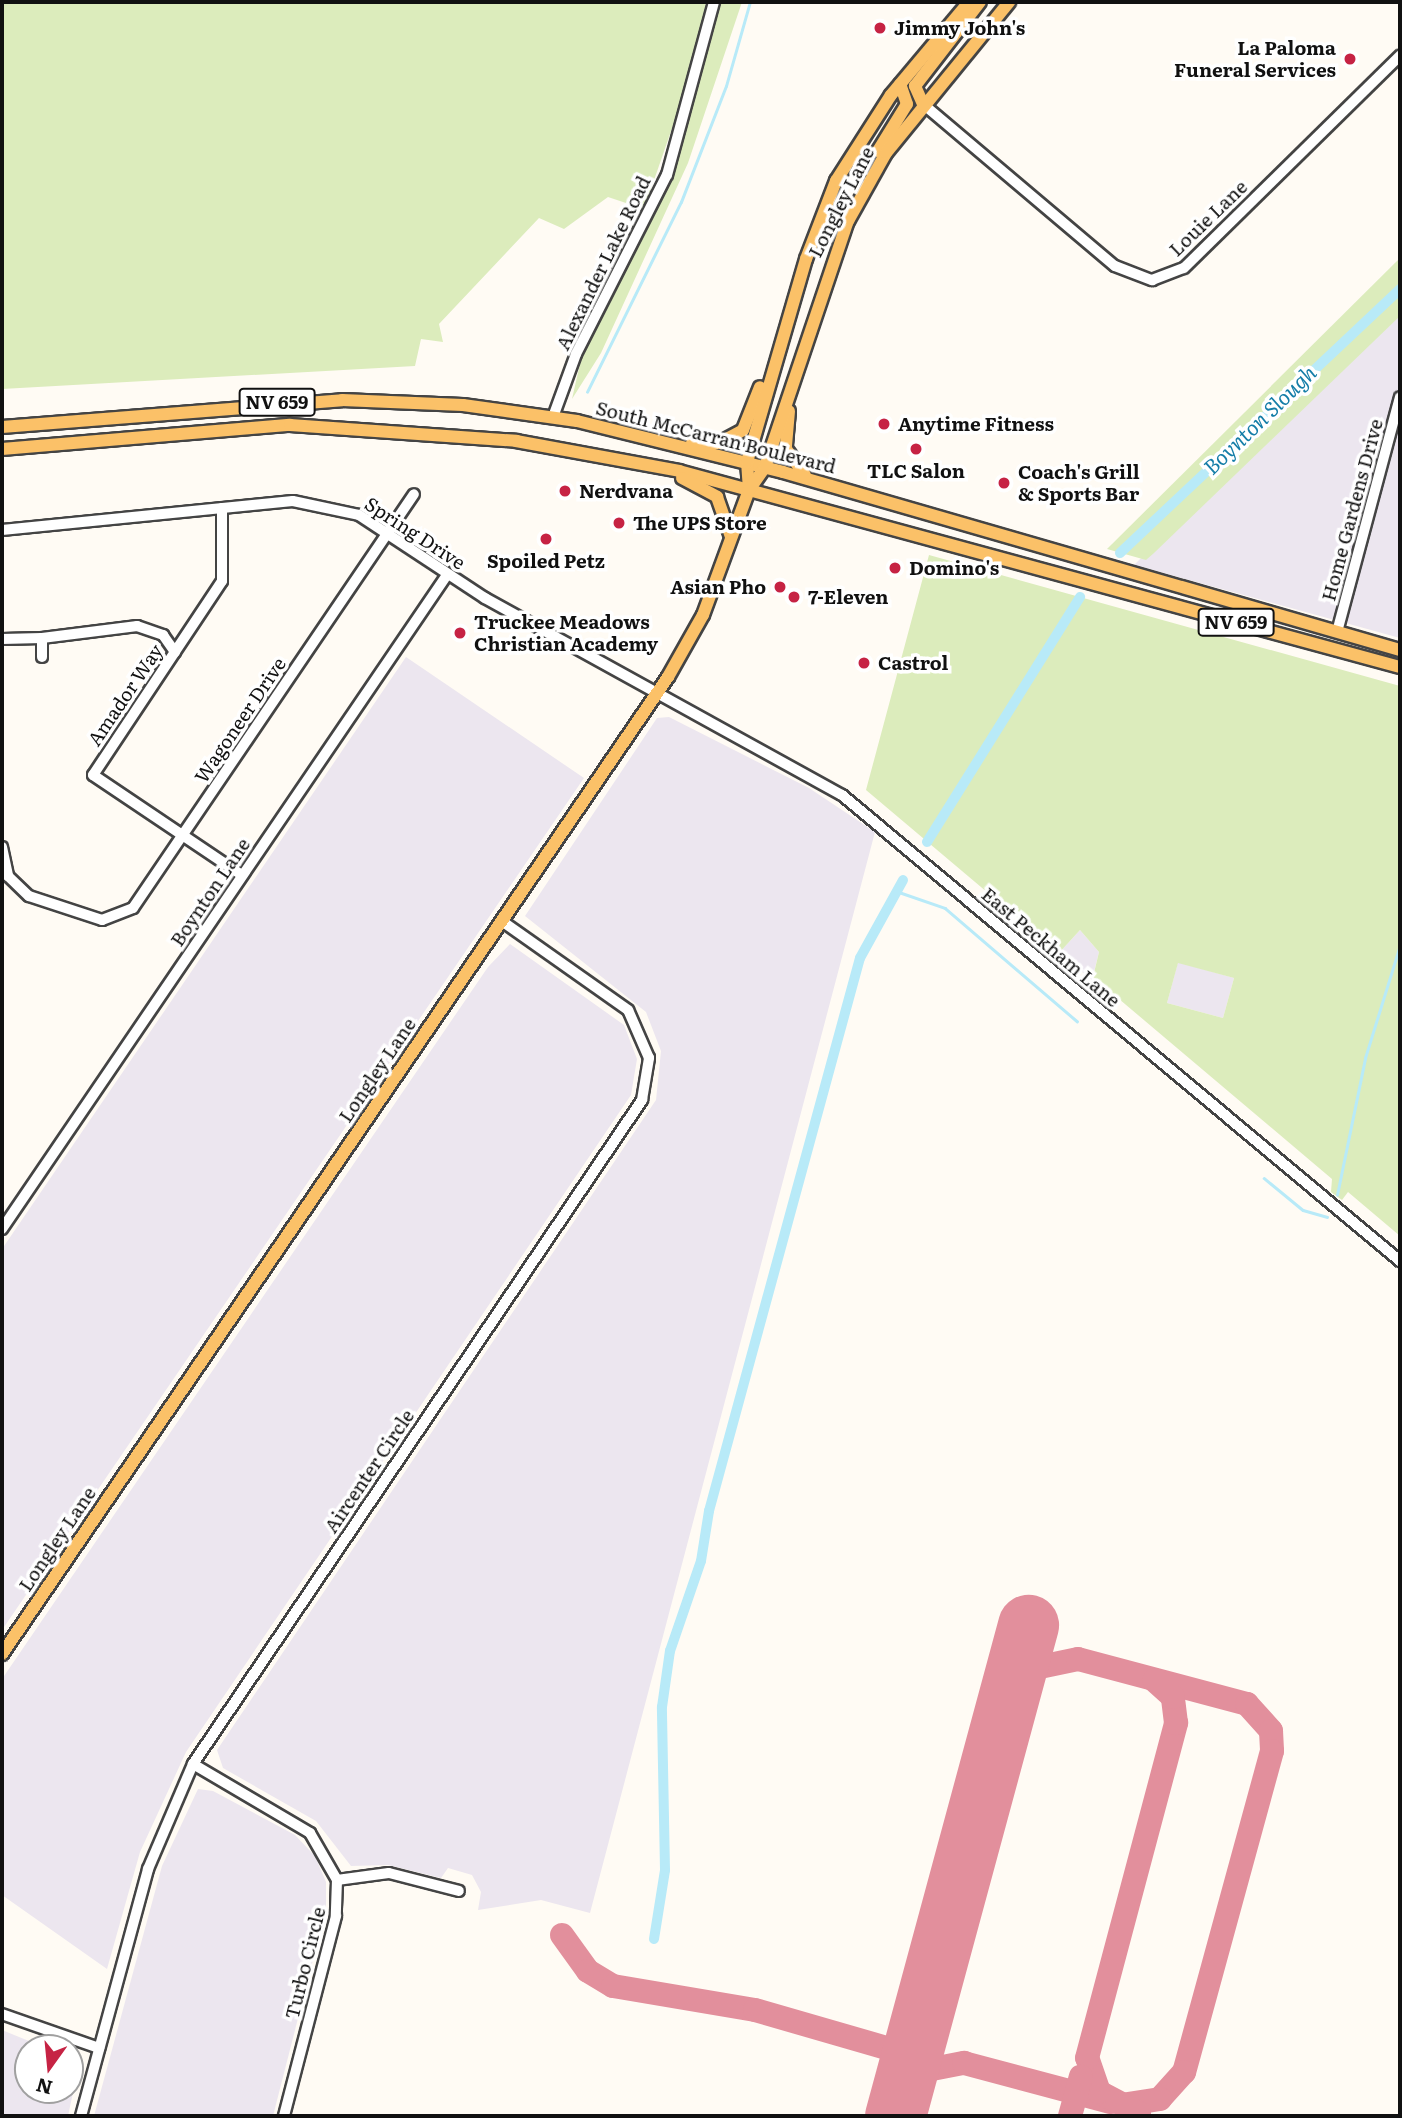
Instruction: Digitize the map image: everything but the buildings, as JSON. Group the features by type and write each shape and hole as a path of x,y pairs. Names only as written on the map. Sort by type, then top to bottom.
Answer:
{"main road":[{"name":"Longley Lane","path":"749,490 747,462 789,315 836,181 900,84 969,2"},
{"path":"923,104 915,86 980,2"},
{"name":"Longley Lane","path":"2,1654 656,695 703,615 731,545 749,490 765,467 838,241 870,179 923,104 1009,2"},
{"path":"838,241 862,176 907,104 900,84"},
{"path":"815,306 784,443 798,471 818,482"},
{"path":"667,441 719,443 743,430 789,315"},
{"name":"South McCarran Boulevard","path":"2,427 342,400 552,417 667,441 747,462 1400,650"},
{"name":"NV 659","path":"2,449 231,428 360,426 516,441 650,464 1400,667"},
{"path":"650,464 718,497 730,520 731,545"},
{"path":"1170,603 1224,610 1317,636 1337,632"}],"street":[{"name":"Alexander Lake Road","path":"552,417 576,355 667,174 714,2"},
{"name":"Louie Lane","path":"923,104 1115,267 1153,279 1184,268 1400,56"},
{"name":"Home Gardens Drive","path":"1337,632 1400,397"},
{"name":"Wagoneer Drive","path":"2,847 8,876 21,891 93,919 116,918 138,902 414,494"},
{"name":"Spring Drive","path":"2,530 222,508 328,504 387,534 447,575 656,695"},
{"name":"Amador Way","path":"222,508 226,571 93,775 243,876"},
{"name":"Boynton Lane","path":"2,1228 447,575"},
{"path":"2,639 42,638 137,626 163,635 175,652"},
{"path":"42,638 42,657"},
{"name":"East Peckham Lane","path":"656,695 847,799 1400,1261"},
{"name":"Aircenter Circle","path":"81,2116 148,1869 193,1764 642,1100 649,1058 628,1010 502,920"},
{"path":"193,1764 310,1833 337,1880 389,1873 459,1891"},
{"name":"Turbo Circle","path":"284,2116 336,1916 337,1880"},
{"path":"2,2014 99,2048"}],"shaded area":[{"path":"1400,305 1400,638 1134,565"},
{"path":"406,657 584,778 2,1630 2,1249"},
{"path":"669,717 809,788 875,832 590,1913 541,1900 478,1910 481,1892 472,1875 448,1868 441,1878 388,1865 351,1866 316,1821 223,1768 217,1750 656,1100 661,1051 646,1012 525,916 657,718"},
{"path":"1080,930 1099,952 1092,980 1059,953"},
{"path":"510,944 624,1025 637,1059 631,1095 186,1752 140,1852 107,1969 2,1895 2,1679 488,967"},
{"path":"1178,962 1234,978 1223,1018 1167,1003"},
{"path":"198,1789 213,1791 295,1835 315,1856 326,1882 326,1909 273,2116 94,2116 162,1866"},
{"path":"2,2030 14,2035 14,2104 71,2104 68,2116 2,2116"}],"green space":[{"path":"2,2 706,2 695,62 644,209 608,197 564,229 539,218 439,324 443,342 421,339 415,366 2,389"},
{"path":"719,2 742,2 688,163 601,353 572,399 582,355 678,159"},
{"path":"1400,258 1400,316 1146,560 1107,549"},
{"path":"929,555 1400,686 1400,1236 1348,1192 1342,1200 1331,1192 1332,1179 1093,977 1099,952 1080,930 1059,953 866,790","holes":["1178,963 1234,978 1223,1018 1167,1003"]}],"waterway":[{"path":"587,392 681,202 726,86 750,2"},
{"name":"Boynton Slough","path":"1120,553 1400,289"},
{"name":"Boynton Slough","path":"927,842 1080,597"},
{"path":"654,1939 665,1870 662,1707 670,1651 701,1561 709,1511 860,958 903,880"},
{"path":"896,891 945,908 1077,1021"},
{"path":"1337,1195 1365,1058 1400,945"},
{"path":"1264,1178 1303,1210 1327,1217"}],"taxiway":[{"path":"1007,1705 1035,1668 1078,1659 1247,1704 1271,1731 1272,1751 1184,2072 1160,2099 1124,2105"},
{"path":"1139,2113 1099,2092 1087,2058 1176,1723 1173,1697 1154,1680"},
{"path":"562,1935 588,1971 613,1986 755,2010 911,2055"},
{"path":"901,2093 927,2070 964,2063 1111,2102"},
{"path":"1070,2116 1081,2076"}],"runway":[{"path":"895,2116 1028,1625"}],"place":[{"name":"Jimmy John's","path":"880,28"},
{"name":"La Paloma Funeral Services","path":"1350,59"},
{"name":"Anytime Fitness","path":"884,424"},
{"name":"TLC Salon","path":"916,449"},
{"name":"Coach's Grill & Sports Bar","path":"1004,483"},
{"name":"Nerdvana","path":"565,491"},
{"name":"The UPS Store","path":"619,523"},
{"name":"Spoiled Petz","path":"546,539"},
{"name":"Domino's","path":"895,568"},
{"name":"Asian Pho","path":"780,587"},
{"name":"7-Eleven","path":"794,597"},
{"name":"Truckee Meadows Christian Academy","path":"460,633"},
{"name":"Castrol","path":"864,663"}]}
